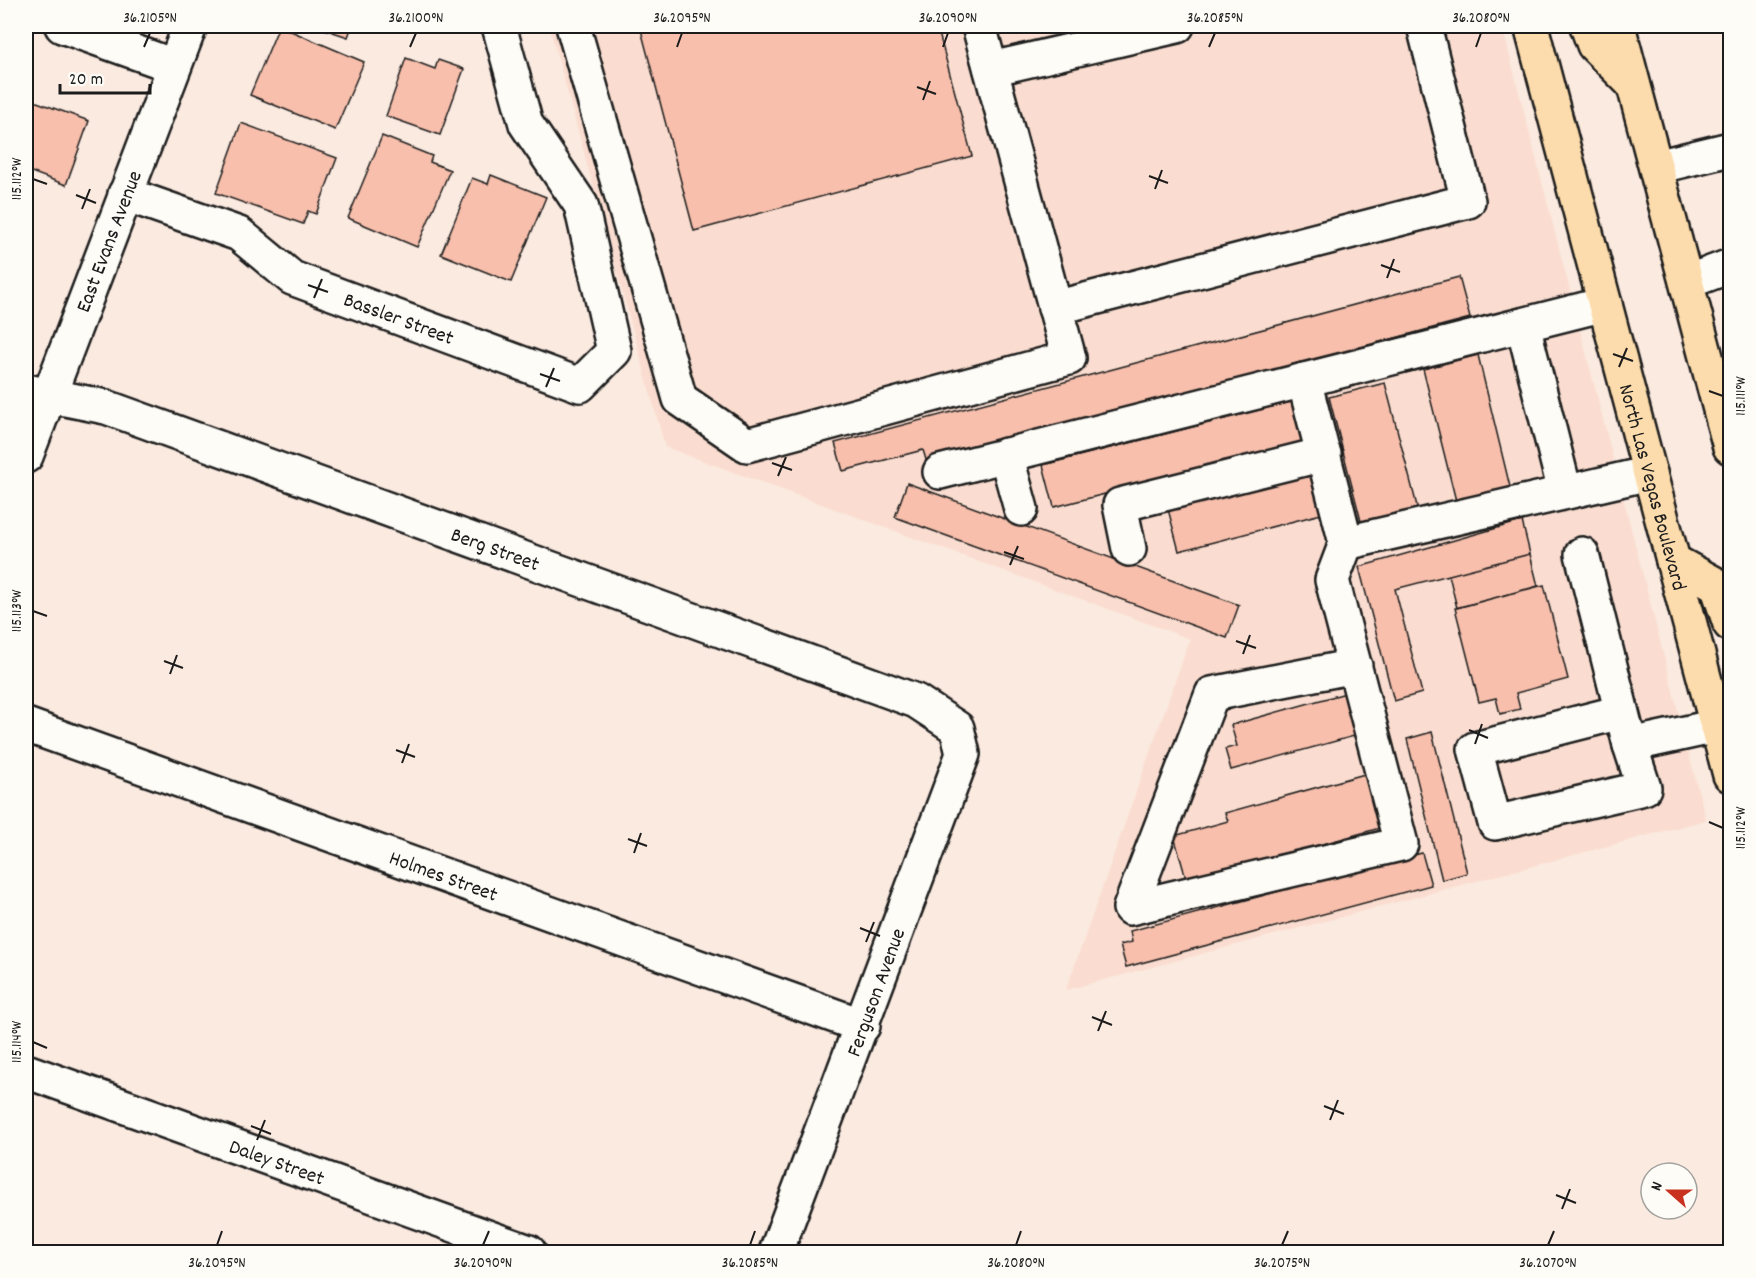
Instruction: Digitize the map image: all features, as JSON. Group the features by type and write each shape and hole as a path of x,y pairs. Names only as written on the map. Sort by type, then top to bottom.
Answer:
{"main road":[{"name":"North Las Vegas Boulevard","path":"1531,26 1673,561 1724,727 1731,775"},
{"path":"1587,26 1594,45 1634,85"},
{"path":"1618,26 1731,447"},
{"path":"1673,561 1717,585 1731,624"}],"street":[{"path":"62,26 174,66"},
{"name":"East Evans Avenue","path":"26,456 37,393 126,194 190,26"},
{"name":"Bassler Street","path":"126,194 239,234 292,278 580,386 614,351 581,205 526,124 499,26"},
{"path":"573,26 680,399 747,445 1069,358 979,26"},
{"path":"991,69 1177,26"},
{"path":"1055,308 1468,201 1424,26"},
{"path":"1656,167 1731,149"},
{"path":"1687,282 1731,267"},
{"path":"940,472 1605,304"},
{"path":"1523,324 1565,492"},
{"path":"1304,380 1346,543 1332,580 1355,666 1401,844 1130,908 1212,694 1355,666"},
{"name":"Berg Street","path":"37,393 106,407 916,701 957,729"},
{"path":"1130,549 1120,505 1324,454"},
{"path":"1006,455 1021,509"},
{"path":"1346,543 1650,473"},
{"path":"1582,554 1621,712 1644,788 1495,823 1475,749 1621,712"},
{"name":"Holmes Street","path":"26,725 863,1026"},
{"path":"1630,745 1724,727"},
{"name":"Ferguson Avenue","path":"776,1252 863,1026 963,754 957,729"},
{"name":"Daley Street","path":"26,1071 529,1252"}],"shaded area":[{"path":"549,26 1502,26 1706,820 1066,990 1190,639 665,447"}],"building":[{"path":"279,26 364,62 335,130 250,95"},
{"path":"315,26 352,26 348,37"},
{"path":"640,26 937,26 972,156 694,231"},
{"path":"406,58 435,69 438,60 464,69 440,135 386,116"},
{"path":"26,98 89,121 66,185 26,170"},
{"path":"241,123 337,158 316,214 308,211 303,224 216,193"},
{"path":"382,136 432,156 430,162 450,170 417,247 348,218"},
{"path":"491,175 546,197 511,282 441,254 472,178 488,184"},
{"path":"1459,277 1470,318 927,463 923,450 843,471 835,443"},
{"path":"1478,355 1510,487 1456,501 1423,369"},
{"path":"1385,383 1418,510 1362,525 1329,397"},
{"path":"1295,401 1305,443 1054,507 1043,465"},
{"path":"1314,471 1325,513 1179,551 1168,509"},
{"path":"907,483 1239,605 1227,638 895,517"},
{"path":"1522,521 1530,554 1395,589 1422,693 1394,701 1359,567"},
{"path":"1530,554 1538,586 1457,608 1449,575"},
{"path":"1544,585 1568,679 1516,693 1520,709 1500,714 1496,698 1479,702 1455,608"},
{"path":"1353,691 1365,733 1231,770 1225,749 1237,746 1231,725"},
{"path":"1432,732 1467,873 1442,880 1407,739"},
{"path":"1372,772 1387,826 1187,882 1174,836 1228,821 1225,813"},
{"path":"1422,853 1431,885 1126,967 1120,945 1132,942 1130,931"}]}
